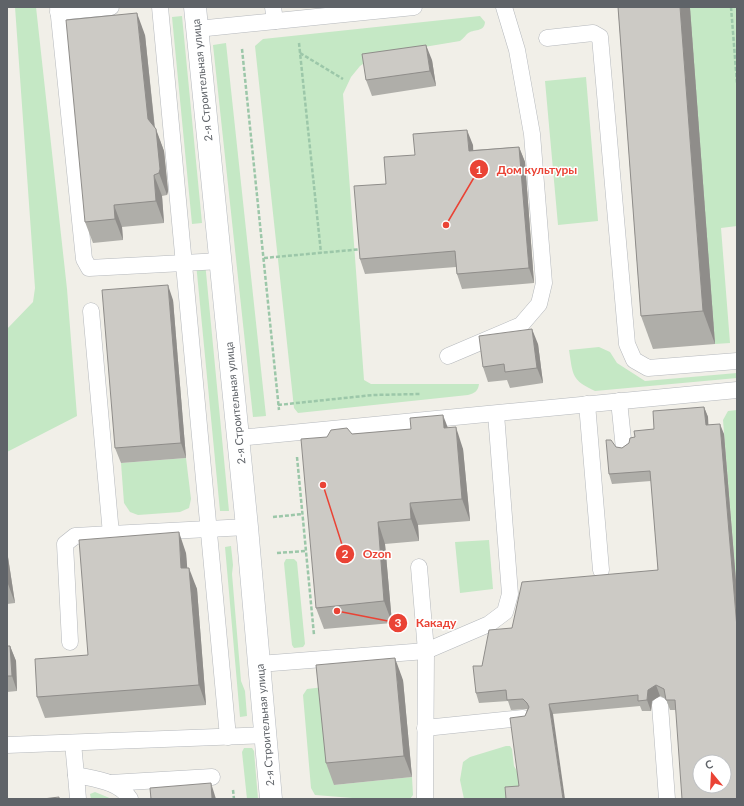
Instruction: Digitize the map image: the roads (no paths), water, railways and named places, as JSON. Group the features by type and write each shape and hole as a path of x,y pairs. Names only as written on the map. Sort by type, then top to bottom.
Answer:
{"street":[{"name":"2-я Строительная улица","path":"195,7 247,527 272,799"}],"lane":[{"path":"111,7 58,10 84,259 89,268 220,261"},
{"path":"160,7 228,737"},
{"path":"197,29 239,25 274,14 296,19 414,7"},
{"path":"448,356 521,325 539,304 544,283 532,134 517,50 504,7"},
{"path":"547,38 593,33 600,37 627,344 634,360 648,368 737,361"},
{"path":"91,311 111,534"},
{"path":"238,438 737,390"},
{"path":"619,401 624,449"},
{"path":"587,404 601,570"},
{"path":"259,664 426,651 490,624 504,612 510,594 496,414"},
{"path":"70,642 65,544 74,536 247,527"},
{"path":"419,567 426,651 425,799"},
{"path":"660,704 666,799"},
{"path":"425,728 523,718"},
{"path":"7,745 266,735"},
{"path":"73,743 78,799"},
{"path":"76,775 110,783 212,777"},
{"path":"110,783 127,794 130,799"}],"place":[{"name":"Дом культуры","path":"446,225"},
{"name":"Ozon","path":"323,485"},
{"name":"Какаду","path":"337,611"}]}
